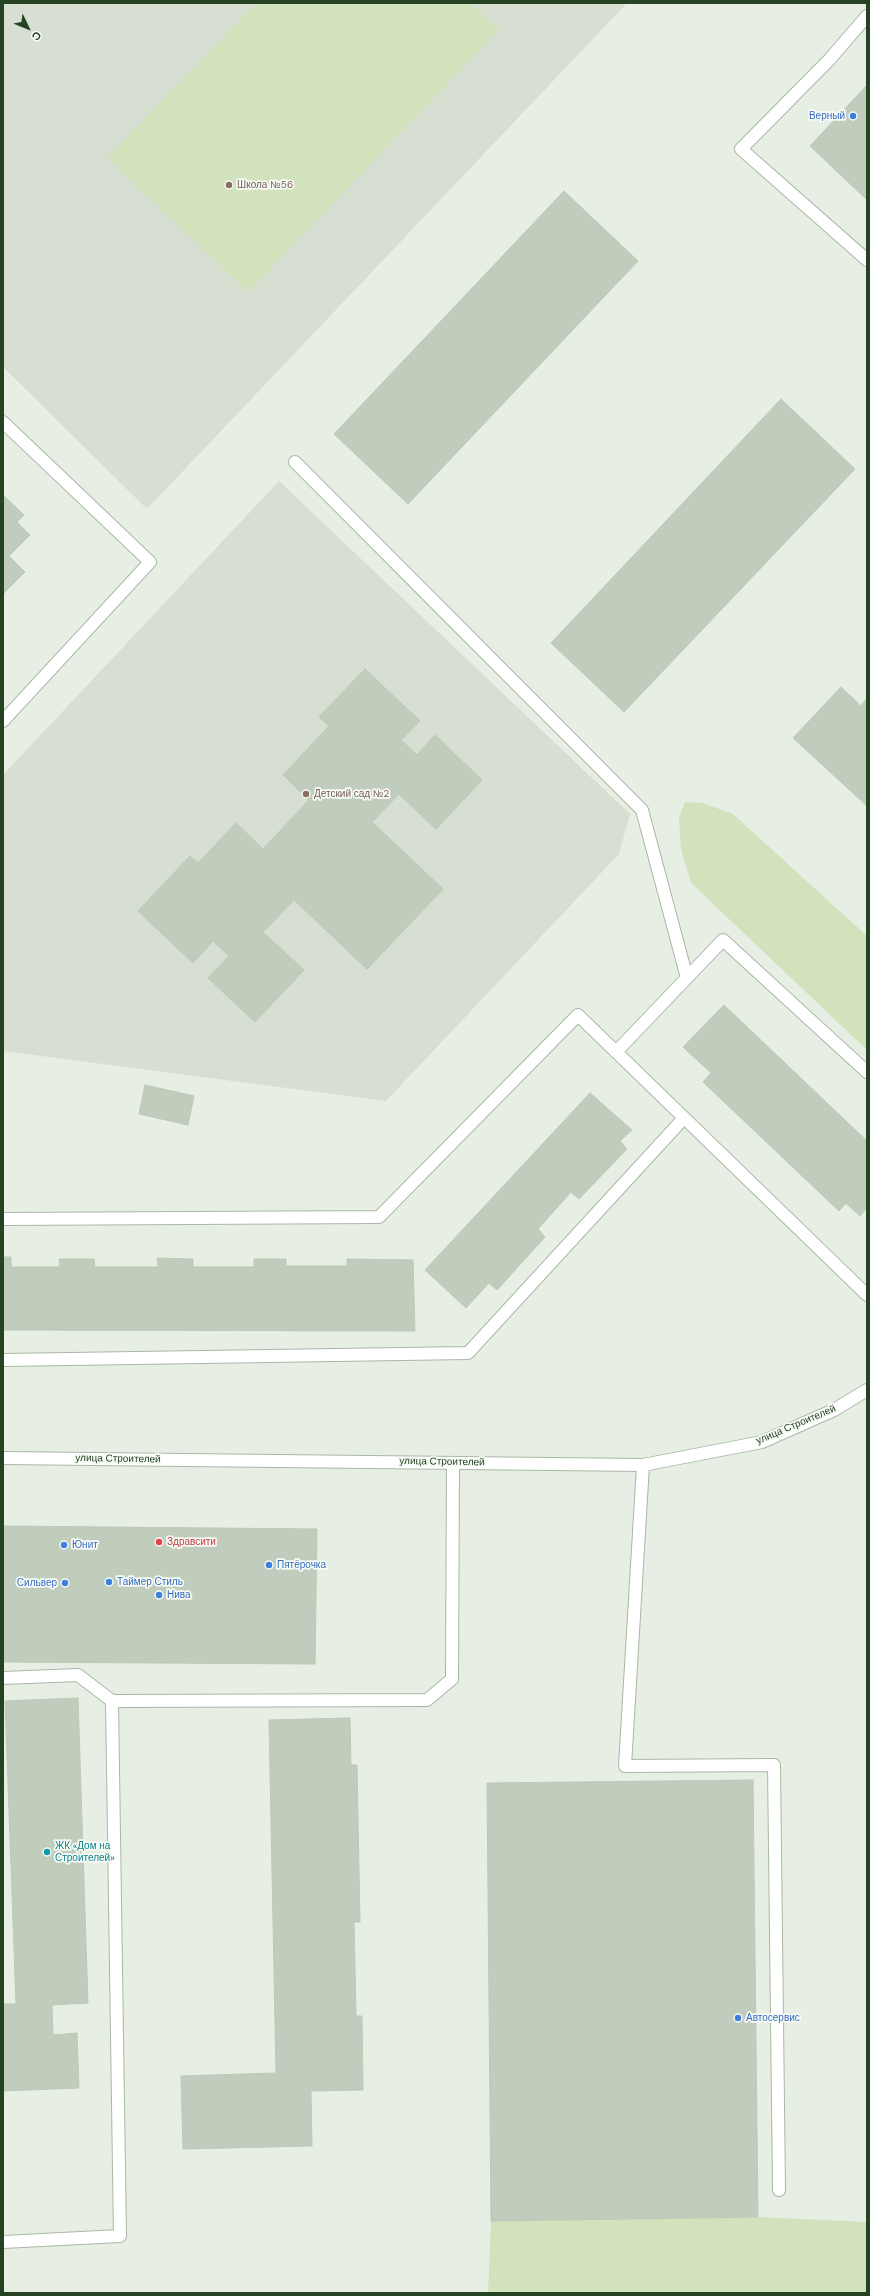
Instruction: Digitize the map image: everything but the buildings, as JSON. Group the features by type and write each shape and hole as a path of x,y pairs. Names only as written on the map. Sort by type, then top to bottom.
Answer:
{"street":[{"path":"867,16 829,60 741,149 867,260"},
{"path":"3,422 150,562 3,721"},
{"path":"295,462 642,810 687,978"},
{"path":"616,1052 723,940 867,1072"},
{"path":"3,1219 379,1217 578,1016 867,1295"},
{"path":"3,1360 468,1353 684,1118"},
{"name":"улица Строителей","path":"3,1458 642,1465 762,1442 834,1410 867,1390"},
{"path":"3,1678 78,1675 112,1701 427,1700 452,1679 453,1463"},
{"path":"642,1465 625,1766 774,1765 778,2190"},
{"path":"3,2242 120,2236 112,1701"}],"shaded area":[{"name":"Школа №56","path":"3,3 627,3 147,509 3,367"},
{"name":"Детский сад №2","path":"279,481 630,814 619,854 386,1101 3,1051 3,775"}],"green space":[{"path":"256,3 471,3 499,30 248,292 107,158"},
{"path":"685,802 703,803 733,814 867,936 867,1050 691,883 681,849 679,818"},
{"path":"758,2217 867,2222 867,2293 488,2293 491,2221"}],"place":[{"name":"Верный","path":"853,116"},
{"name":"Школа №56","path":"229,185"},
{"name":"Детский сад №2","path":"306,794"},
{"name":"Здравсити","path":"159,1542"},
{"name":"Юнит","path":"64,1545"},
{"name":"Пятёрочка","path":"269,1565"},
{"name":"Таймер Стиль","path":"109,1582"},
{"name":"Сильвер","path":"65,1583"},
{"name":"Нива","path":"159,1595"},
{"name":"ЖК «Дом на Строителей»","path":"47,1852"},
{"name":"Автосервис","path":"738,2018"}]}
